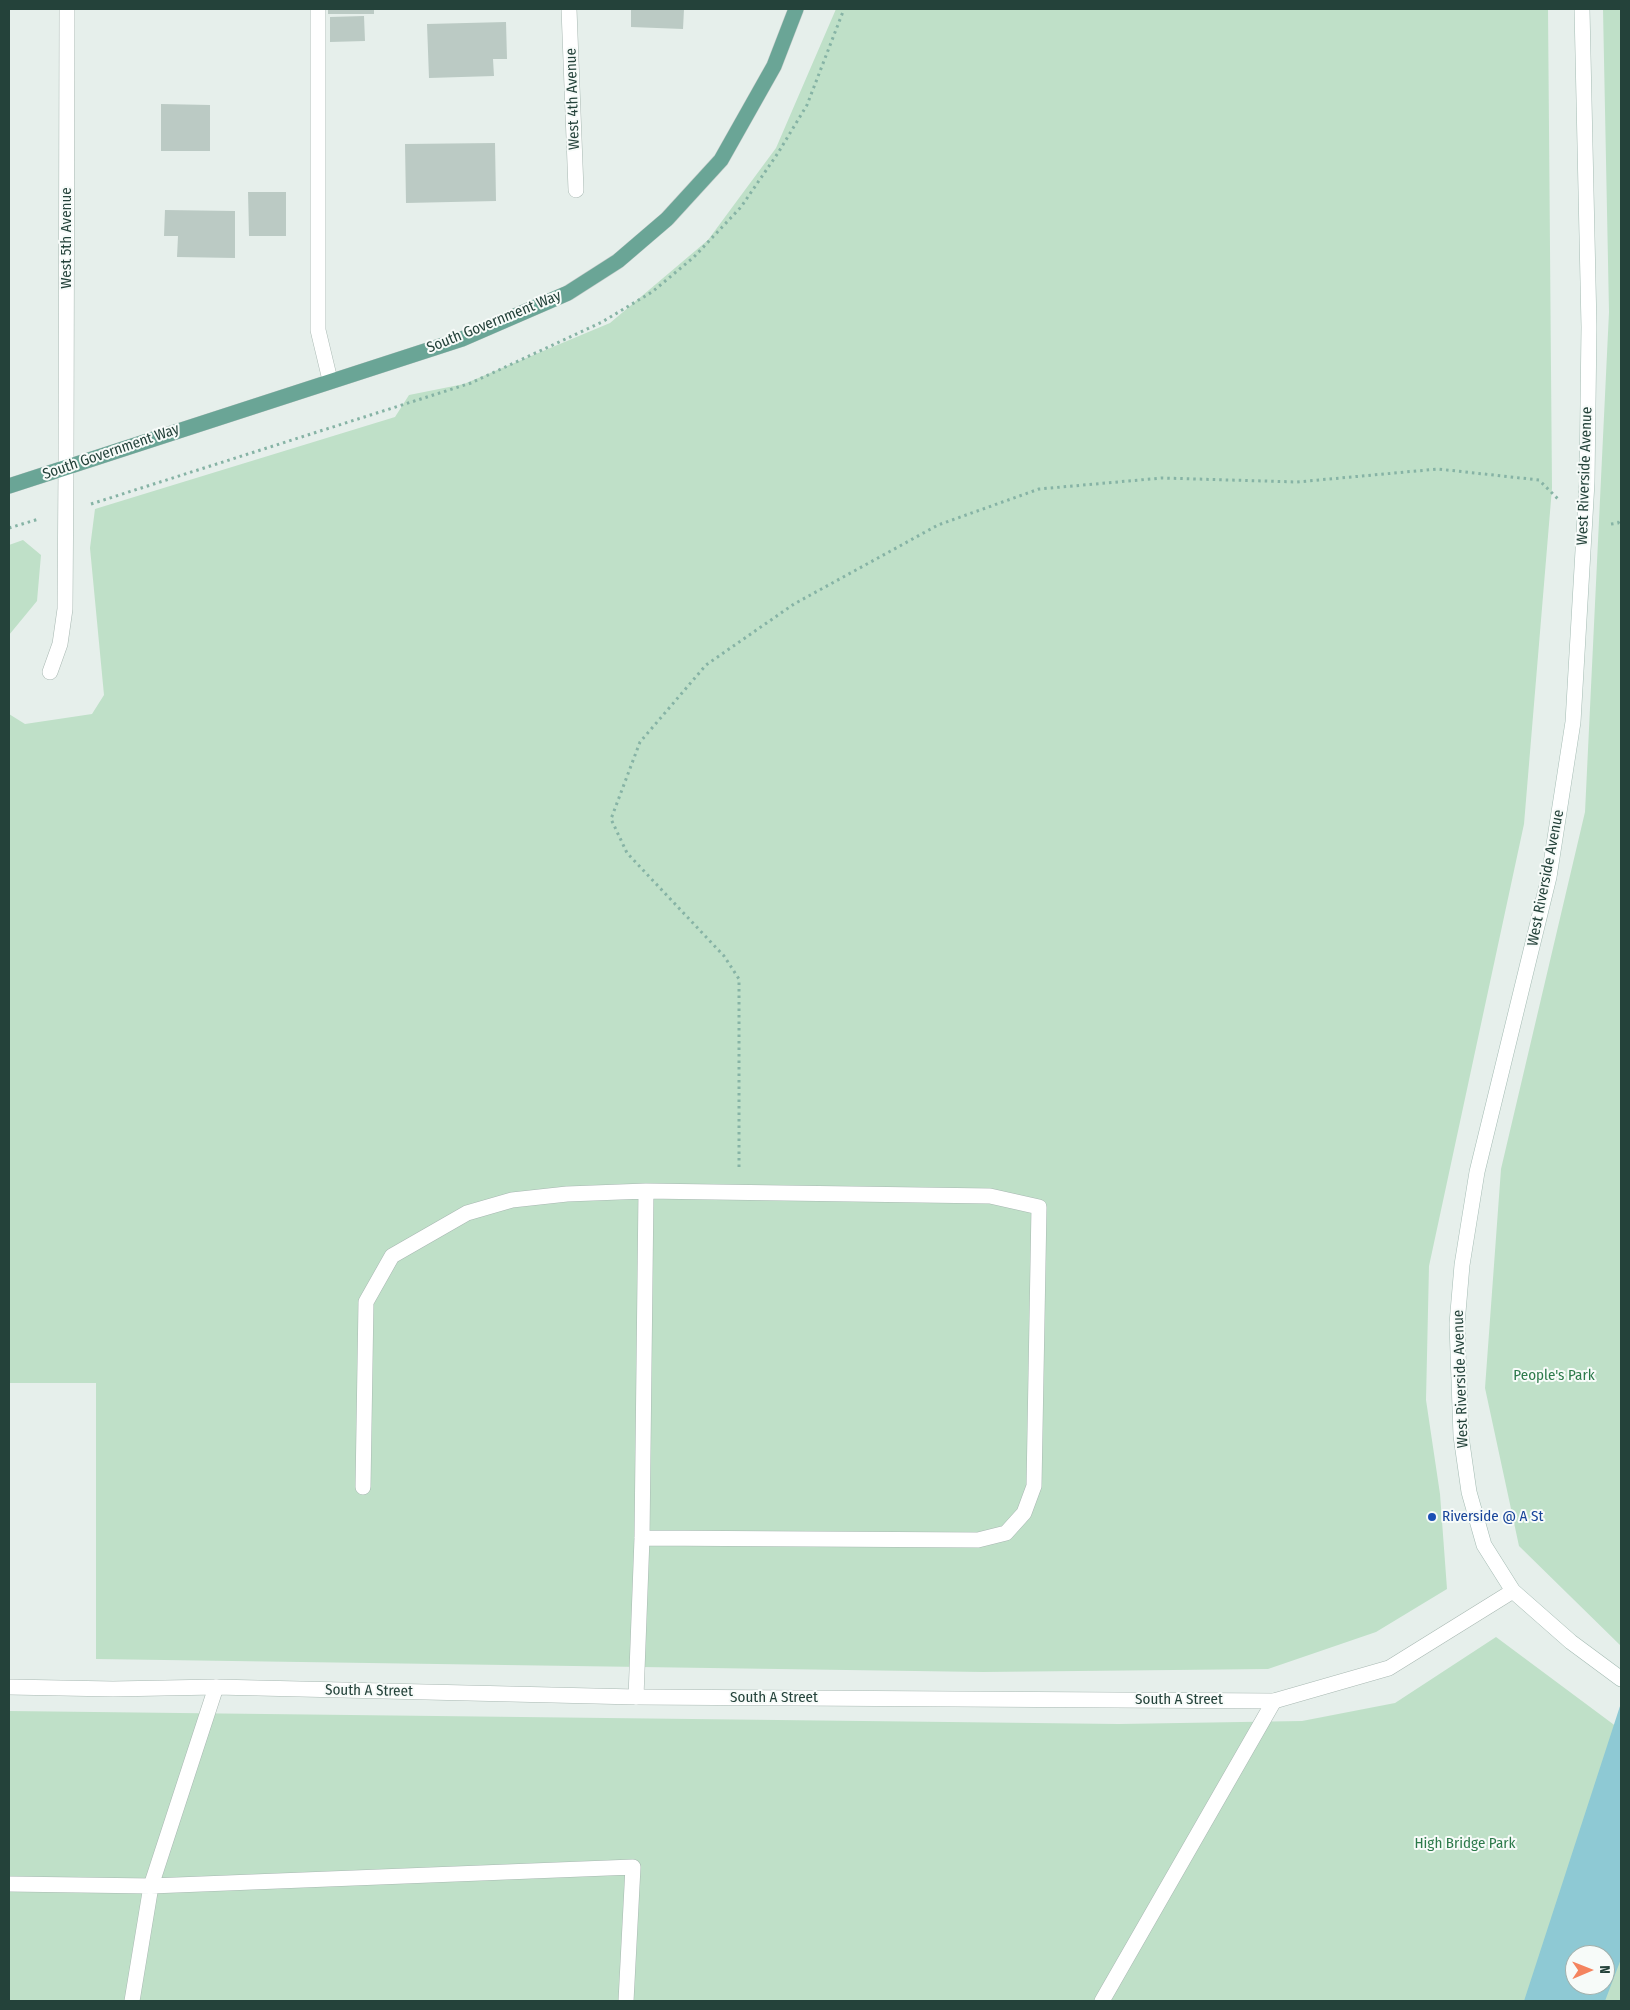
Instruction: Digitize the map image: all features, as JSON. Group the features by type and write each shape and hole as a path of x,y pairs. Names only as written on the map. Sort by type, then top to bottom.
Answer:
{"main road":[{"name":"South Government Way","path":"9,486 330,380 462,339 568,293 618,261 667,219 721,160 774,66 796,9"}],"street":[{"name":"West 5th Avenue","path":"50,672 60,644 65,609 67,9"},
{"path":"318,9 318,330 330,380"},
{"name":"West 4th Avenue","path":"569,9 576,190"},
{"name":"West Riverside Avenue","path":"1582,9 1589,327 1584,526 1574,722 1547,886 1477,1172 1462,1264 1457,1324 1461,1436 1469,1492 1484,1545 1513,1591 1571,1642 1621,1679"},
{"path":"636,1697 642,1538 646,1191"},
{"path":"363,1487 366,1302 392,1256 467,1213 512,1200 568,1194 646,1191 990,1196 1039,1207 1034,1486 1024,1514 1006,1533 978,1540 642,1538"},
{"name":"South A Street","path":"9,1687 113,1689 216,1687 636,1697 1274,1701 1389,1668 1513,1591"},
{"path":"132,2001 151,1886 216,1687"},
{"path":"1102,2001 1274,1701"},
{"path":"9,1884 151,1886 633,1868 626,2001"}],"path":[{"path":"739,1191 739,979 724,956 627,853 612,820 640,742 706,665 794,604 938,524 1038,489 1162,478 1297,482 1438,469 1539,480 1584,526 1618,523 1621,520"}],"green space":[{"path":"836,9 1548,9 1552,488 1524,824 1429,1266 1426,1400 1440,1494 1447,1589 1376,1632 1268,1669 983,1672 96,1659 96,1383 9,1383 9,714 25,724 92,714 104,695 90,548 95,509 395,417 409,395 464,384 610,323 708,240 776,148"},
{"name":"People's Park","path":"1603,9 1621,9 1621,1646 1519,1546 1485,1388 1501,1169 1585,812 1609,312"},
{"path":"23,540 41,555 37,601 9,635 9,545"},
{"name":"High Bridge Park","path":"1496,1637 1621,1730 1621,2001 9,2001 9,1711 1119,1724 1302,1721 1395,1703"}],"water":[{"path":"1621,1703 1621,1959 1615,1975 1615,1945 1565,1945 1565,1995 1607,1995 1605,2001 1524,2001"}],"building":[{"path":"328,9 374,9 374,14 328,14"},
{"path":"631,9 684,9 683,29 631,27"},
{"path":"364,16 365,41 330,42 330,17"},
{"path":"506,22 507,59 493,59 494,76 429,78 427,24"},
{"path":"161,104 210,105 210,151 161,151"},
{"path":"495,143 496,201 406,203 405,144"},
{"path":"248,192 286,192 286,236 249,236"},
{"path":"165,210 235,211 235,258 177,257 178,236 164,236"}],"place":[{"name":"Riverside @ A St","path":"1432,1517"}]}
